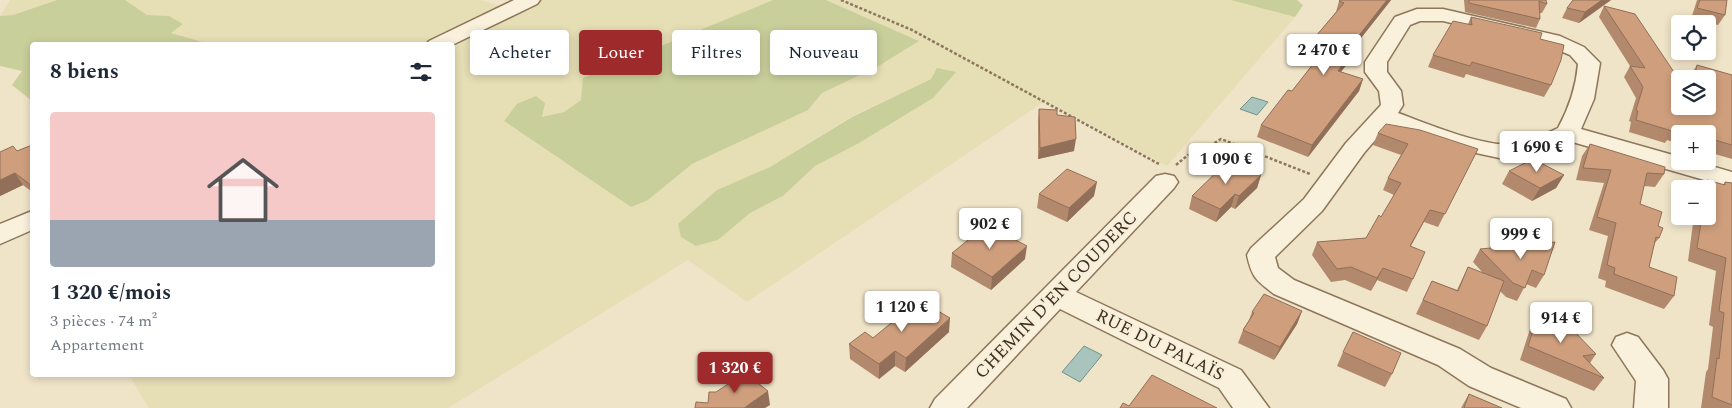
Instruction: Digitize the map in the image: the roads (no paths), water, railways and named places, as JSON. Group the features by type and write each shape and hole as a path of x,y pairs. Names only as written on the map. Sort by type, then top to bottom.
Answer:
{"street":[{"path":"442,42 530,0"},
{"path":"1384,116 1435,134 1500,151 1516,152 1549,142 1567,133 1578,114 1588,82 1589,63 1577,51 1553,40 1442,7 1417,14 1402,21 1376,62 1376,72 1390,91 1392,104 1384,116 1355,148 1314,205 1261,255 1265,273 1284,287 1449,357 1480,377 1554,408"},
{"path":"1567,133 1732,180"},
{"name":"CHEMIN D'EN COUDERC","path":"947,408 1058,294 1168,176"},
{"path":"0,235 30,221"},
{"name":"RUE DU PALAÏS","path":"1058,294 1230,379 1252,408"},
{"path":"1627,345 1652,379 1651,408"}],"water":[{"path":"1252,97 1268,102 1257,115 1240,109"},
{"path":"1084,346 1102,355 1080,382 1062,372"}]}
